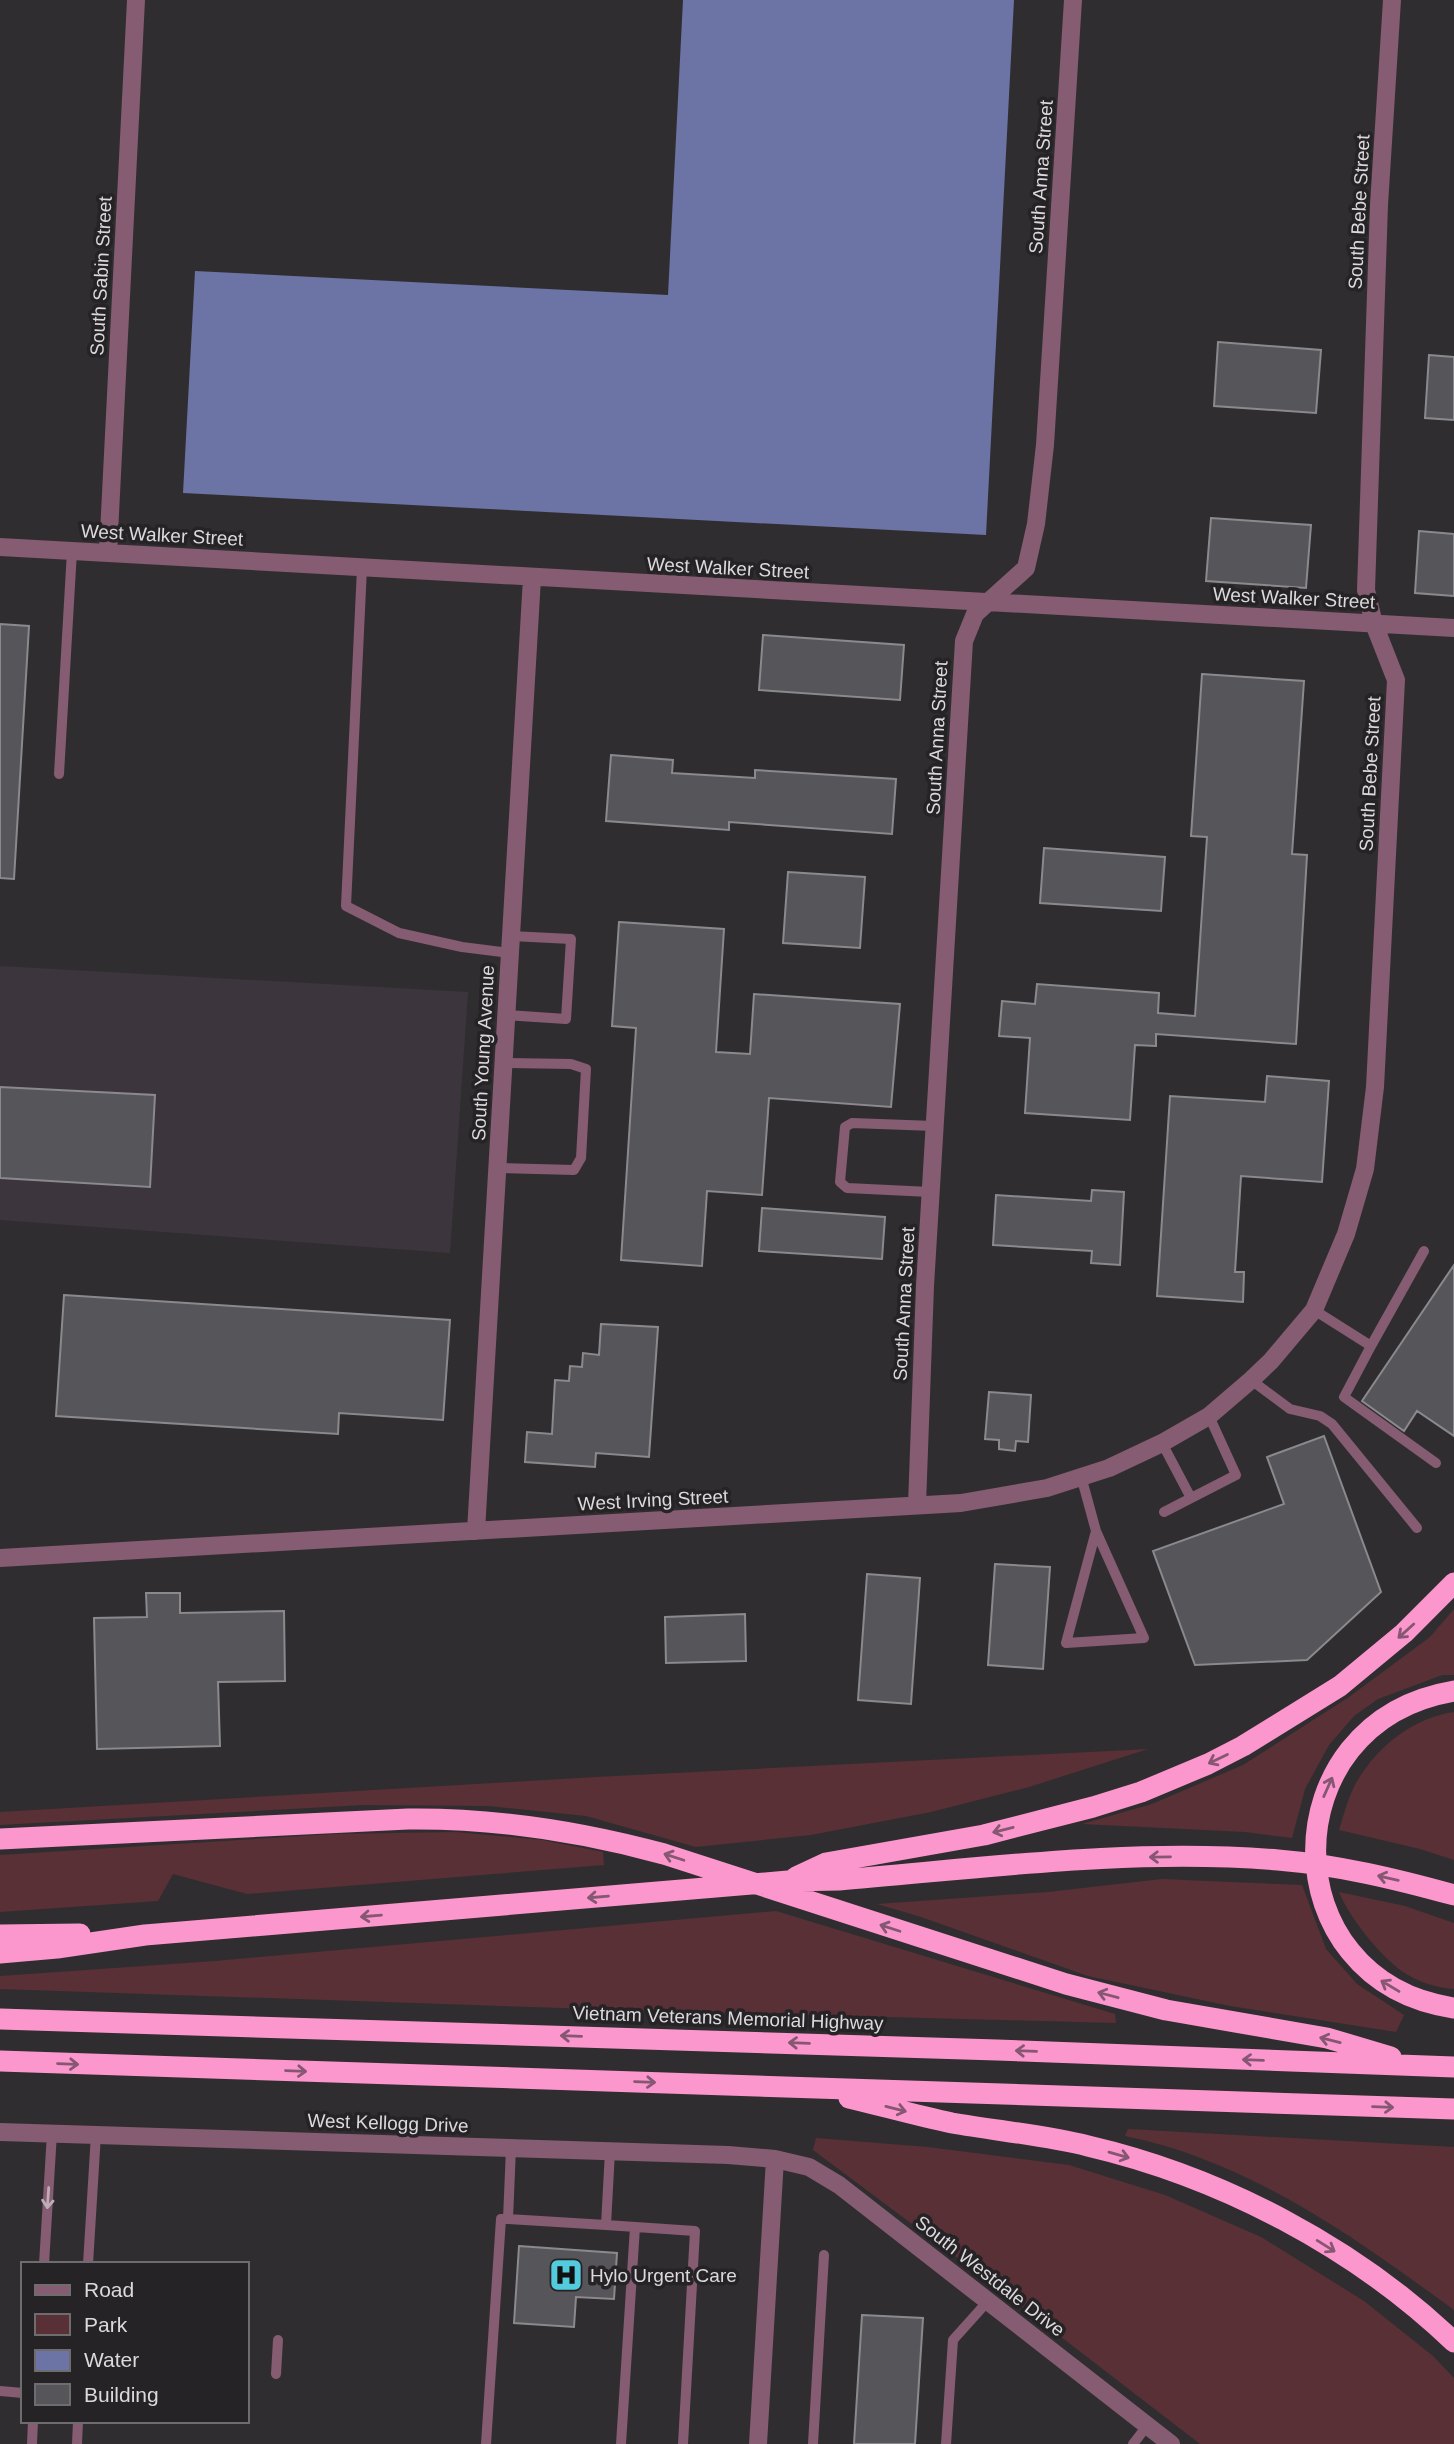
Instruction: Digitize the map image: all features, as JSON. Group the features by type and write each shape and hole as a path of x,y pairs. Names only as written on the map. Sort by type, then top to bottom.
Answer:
{"highway":[{"path":"788,1881 826,1863 984,1835 1093,1807 1141,1792 1208,1764 1279,1725 1340,1686 1404,1633 1454,1583"},
{"path":"1454,1691 1406,1705 1385,1717 1350,1749 1338,1765 1322,1799 1317,1821 1315,1853 1318,1883 1325,1906 1337,1932 1357,1959 1379,1979 1399,1992 1418,2000 1454,2008"},
{"path":"0,1839 408,1819 452,1818 533,1825 611,1840 664,1854 1066,1984 1166,2011 1327,2038 1419,2066"},
{"path":"0,1953 82,1939 788,1881 839,1880 1160,1856 1279,1860 1341,1868 1454,1895"},
{"path":"0,1935 82,1939"},
{"name":"Vietnam Veterans Memorial Highway","path":"0,2019 983,2049 1454,2067"},
{"path":"0,2061 1454,2109"},
{"path":"806,2087 953,2123 1089,2146 1184,2175 1232,2194 1294,2225 1371,2274 1454,2342"}],"street":[{"name":"South Sabin Street","path":"108,553 136,0"},
{"name":"South Anna Street","path":"917,1505 930,1192 964,641 975,614 1026,568 1036,524 1045,445 1073,0"},
{"name":"South Bebe Street","path":"1271,1361 1314,1310 1346,1234 1365,1169 1375,1087 1395,680 1374,624 1366,590 1367,526 1379,205 1392,0"},
{"name":"West Walker Street","path":"0,547 1454,628"},
{"name":"South Young Avenue","path":"476,1531 532,578"},
{"name":"West Irving Street","path":"0,1558 961,1503 1047,1488 1109,1468 1162,1443 1209,1416 1271,1361"},
{"name":"West Kellogg Drive","path":"0,2132 610,2151 775,2159"},
{"name":"South Westdale Drive","path":"775,2159 810,2167 839,2185 1171,2444"},
{"path":"758,2444 775,2159"}],"lane":[{"path":"59,774 72,551"},
{"path":"362,568 345,906 399,933 462,947 571,940 566,1019 506,1015"},
{"path":"497,1168 574,1170 580,1158 586,1069 571,1064 504,1063"},
{"path":"930,1192 847,1188 840,1182 845,1127 852,1123 934,1126"},
{"path":"1424,1251 1344,1397 1436,1463"},
{"path":"1314,1310 1371,1346"},
{"path":"1251,1380 1290,1409 1320,1416 1332,1424 1417,1528"},
{"path":"1164,1512 1236,1475 1209,1416"},
{"path":"1162,1443 1191,1498"},
{"path":"1081,1476 1096,1531 1144,1638 1066,1643 1096,1531"},
{"path":"44,2262 52,2133"},
{"path":"88,2262 96,2134"},
{"path":"508,2219 511,2148"},
{"path":"606,2225 610,2151"},
{"path":"486,2444 500,2219 695,2231 683,2444"},
{"path":"621,2444 635,2227"},
{"path":"813,2444 824,2255"},
{"path":"946,2444 953,2340 988,2301"},
{"path":"276,2374 278,2340"},
{"path":"0,2392 21,2393"},
{"path":"32,2444 33,2423"},
{"path":"77,2444 78,2423"},
{"path":"1133,2444 1147,2426"}],"shaded area":[{"path":"0,966 468,992 450,1253 0,1220"}],"green space":[{"path":"1454,1609 1454,1675 1442,1675 1378,1699 1354,1716 1329,1745 1305,1789 1292,1838 1245,1832 1082,1824 1152,1804 1243,1765 1349,1697 1430,1637"},
{"path":"1454,1712 1454,1860 1339,1830 1356,1783 1385,1746 1424,1721"},
{"path":"1148,1749 1029,1787 931,1812 811,1835 696,1847 586,1816 489,1806 364,1805 0,1825 0,1812 596,1777"},
{"path":"456,1832 542,1840 603,1852 604,1865 247,1894 173,1874 158,1901 0,1912 0,1855 334,1834"},
{"path":"1162,1879 1302,1885 1326,1949 1357,1984 1404,2015 1396,2032 1230,2006 1088,1976 877,1904 1048,1892"},
{"path":"1339,1892 1405,1906 1454,1923 1454,1989 1421,1982 1394,1965 1358,1924"},
{"path":"776,1911 1115,2014 1116,2023 0,1989 0,1976 215,1961"},
{"path":"1128,2129 1454,2147 1454,2310 1339,2229 1298,2205 1215,2163 1125,2136"},
{"path":"816,2138 928,2147 1069,2165 1165,2195 1261,2237 1364,2301 1433,2356 1454,2378 1454,2444 1200,2444 813,2150"}],"water":[{"path":"683,0 1014,0 986,535 183,493 195,271 668,295"}],"building":[{"path":"1218,342 1321,350 1316,413 1214,406"},
{"path":"1429,355 1454,357 1454,420 1425,418"},
{"path":"1211,518 1311,525 1306,588 1206,581"},
{"path":"1419,531 1454,534 1454,596 1415,593"},
{"path":"0,624 29,626 14,879 0,878"},
{"path":"763,635 904,645 900,700 759,690"},
{"path":"1202,674 1304,681 1292,854 1307,855 1296,1044 1156,1034 1156,1046 1135,1045 1130,1120 1025,1113 1030,1038 999,1036 1002,1001 1035,1004 1037,984 1159,993 1158,1013 1195,1016 1207,837 1191,836"},
{"path":"611,755 673,760 672,773 755,778 755,770 896,779 892,834 729,822 729,830 606,821"},
{"path":"1044,848 1165,857 1161,911 1040,903"},
{"path":"788,872 865,877 860,948 783,943"},
{"path":"619,922 724,929 716,1052 750,1054 754,994 900,1004 891,1107 769,1098 762,1195 707,1191 702,1266 621,1260 636,1028 612,1026"},
{"path":"1267,1076 1329,1081 1322,1182 1241,1176 1235,1272 1244,1272 1243,1302 1157,1296 1170,1096 1265,1102"},
{"path":"0,1087 155,1095 150,1187 0,1178"},
{"path":"1092,1190 1124,1192 1120,1265 1091,1263 1092,1251 993,1245 996,1195 1091,1201"},
{"path":"762,1208 885,1217 882,1259 759,1251"},
{"path":"1454,1265 1454,1436 1417,1411 1404,1431 1362,1401"},
{"path":"64,1295 450,1320 443,1420 339,1413 338,1434 56,1416"},
{"path":"601,1324 658,1327 649,1457 596,1453 595,1467 525,1462 527,1432 552,1434 555,1380 569,1381 570,1366 582,1367 583,1353 599,1355"},
{"path":"989,1392 1031,1395 1028,1442 1016,1441 1015,1451 999,1449 999,1440 985,1439"},
{"path":"1324,1436 1381,1592 1307,1660 1195,1665 1153,1551 1284,1504 1267,1457"},
{"path":"995,1564 1050,1567 1043,1669 988,1665"},
{"path":"867,1574 920,1578 911,1704 858,1700"},
{"path":"146,1593 180,1593 180,1613 284,1611 285,1681 218,1682 220,1746 97,1749 94,1618 147,1617"},
{"path":"745,1614 746,1661 666,1663 665,1617"},
{"name":"Hylo Urgent Care","path":"519,2246 617,2253 614,2299 576,2297 574,2327 514,2323"},
{"path":"862,2315 923,2318 915,2444 854,2444"}],"place":[{"name":"Hylo Urgent Care","path":"566,2275"}]}
